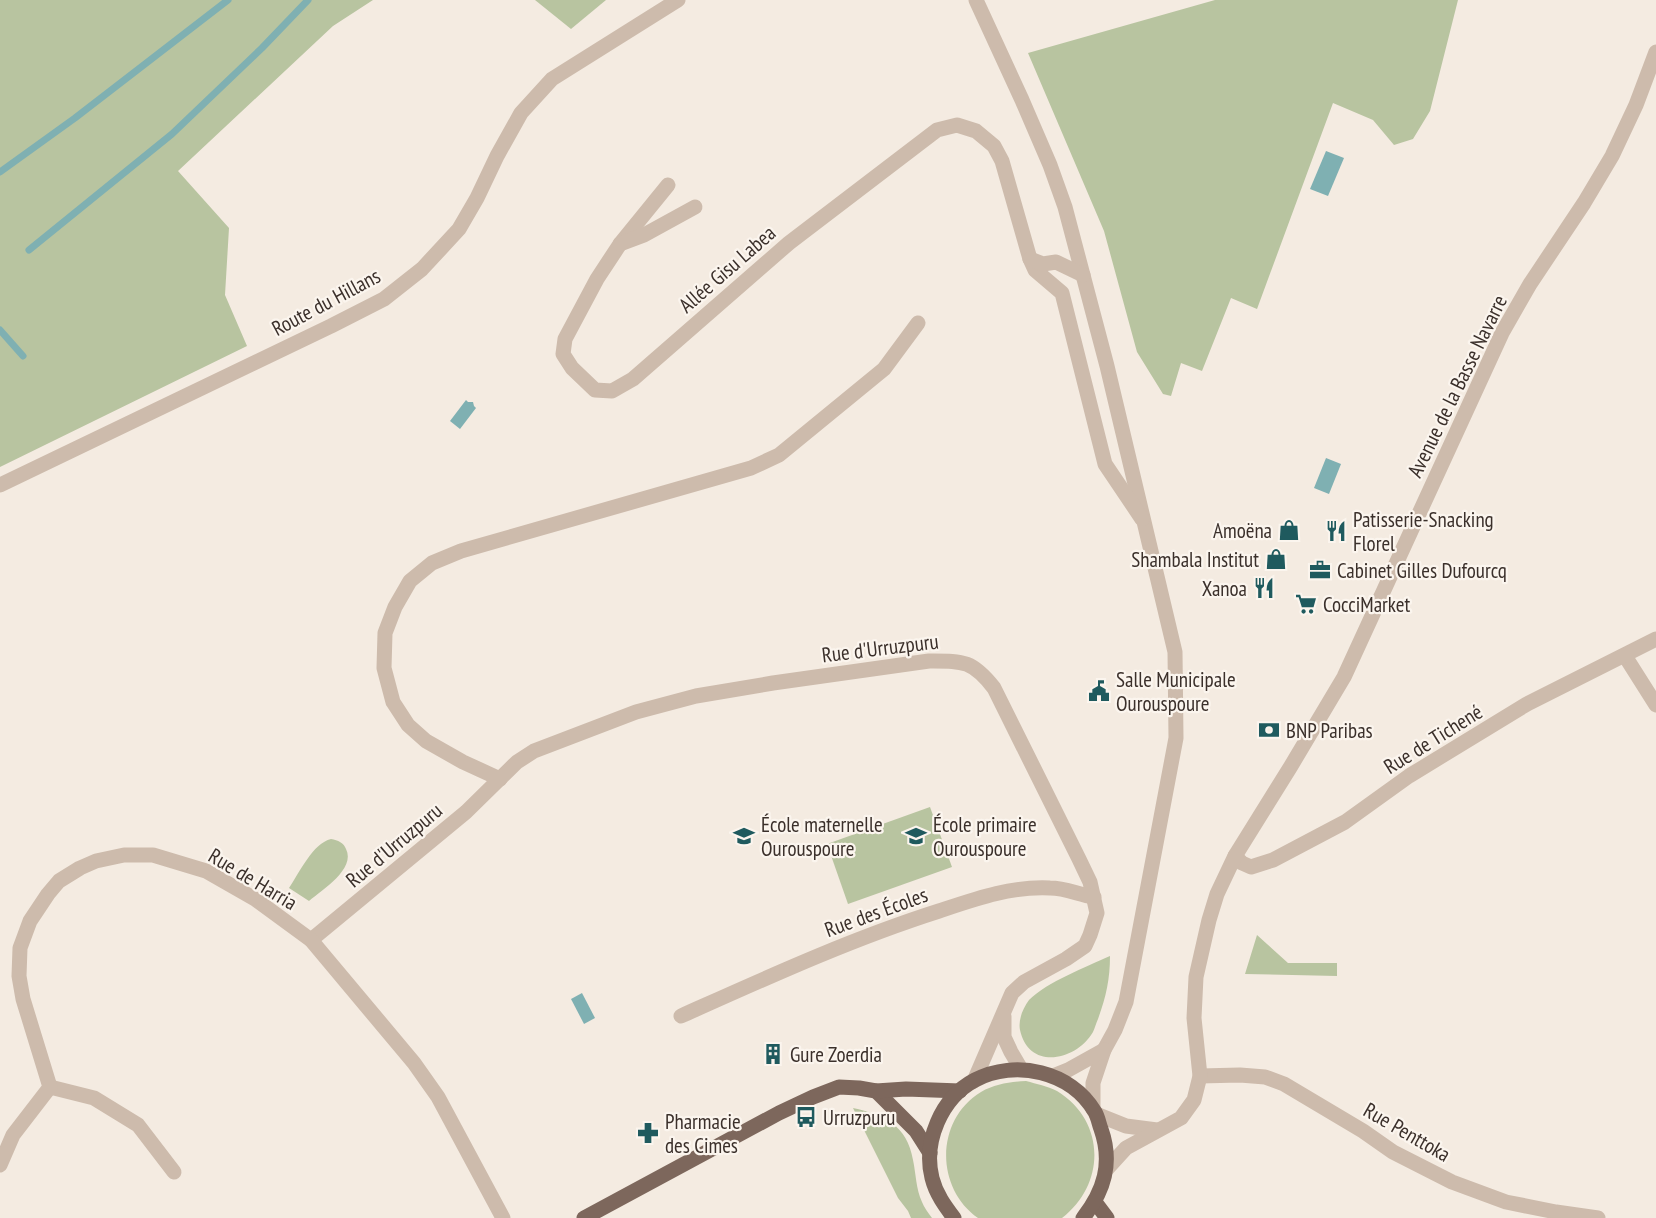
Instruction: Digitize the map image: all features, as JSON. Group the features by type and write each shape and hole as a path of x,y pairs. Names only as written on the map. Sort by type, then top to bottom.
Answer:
{"main road":[{"path":"954,1218 942,1202 932,1178 930,1153 934,1130 945,1108 960,1091 974,1081 997,1071 1021,1069 1053,1076 1075,1089 1094,1111 1106,1141 1106,1170 1095,1202 1083,1218"},
{"path":"584,1218 813,1097 839,1087 876,1091 906,1089 960,1091"},
{"path":"876,1091 916,1131 930,1153"},
{"path":"1095,1202 1107,1218"}],"street":[{"name":"Route du Hillans","path":"0,485 384,299 422,269 459,229 521,113 552,79 678,0"},
{"path":"976,0 1050,165 1065,207 1107,366 1174,652 1176,738 1126,1002 1104,1050 1093,1083 1094,1111 1126,1126 1157,1130"},
{"name":"Avenue de la Basse Navarre","path":"1106,1170 1126,1148 1180,1118 1194,1100 1200,1076 1194,1018 1196,976 1217,894 1235,856 1344,677 1502,333 1530,284 1612,156 1636,105 1656,52"},
{"name":"Allée Gisu Labea","path":"668,185 620,244 597,279 566,339 564,354 572,368 595,390 612,392 633,379 789,243 937,130 957,125 976,130 994,146 1002,161 1035,270 1062,293 1105,464 1143,519"},
{"path":"620,244 644,235 695,207"},
{"path":"1030,259 1043,264 1056,262 1083,275"},
{"path":"500,779 426,741 408,724 393,702 384,668 385,633 395,607 410,581 432,563 461,551 751,468 780,455 884,369 918,323"},
{"name":"Rue de Tichené","path":"1235,856 1242,863 1251,867 1273,860 1345,822 1410,776 1527,704 1656,639"},
{"path":"1625,656 1656,705"},
{"name":"Rue d'Urruzpuru","path":"311,940 466,812 517,762 534,751 657,705 719,691 929,661 955,661 972,666 983,674 994,688 1090,882 1097,913 1085,946 1024,982 1012,993 974,1081"},
{"name":"Rue de Harria","path":"50,1087 23,999 20,976 20,948 30,921 59,881 80,868 96,861 124,855 153,855 206,871 255,899 311,940 414,1063 438,1097 503,1218"},
{"name":"Rue des Écoles","path":"681,1016 791,967 903,922 1001,892 1049,888 1067,889 1080,895 1094,897"},
{"path":"1004,1009 1004,1037 1021,1069"},
{"path":"1053,1076 1104,1050"},
{"name":"Rue Penttoka","path":"1200,1076 1264,1077 1284,1084 1363,1131 1393,1152 1452,1182 1506,1202 1598,1218"},
{"path":"0,1165 13,1135 50,1087 94,1098 138,1125 174,1172"}],"green space":[{"path":"0,0 373,0 333,26 178,171 229,228 225,295 247,346 0,467"},
{"path":"535,0 606,0 571,29"},
{"path":"1215,0 1458,0 1430,111 1413,139 1394,145 1373,120 1333,103 1257,309 1231,298 1202,371 1181,363 1171,396 1163,394 1137,352 1104,231 1028,53"},
{"path":"930,807 952,867 848,904 827,844"},
{"path":"331,839 340,842 345,847 348,857 346,864 329,885 309,901 289,888 312,852"},
{"path":"1257,935 1288,963 1337,963 1337,976 1245,974"},
{"path":"1110,956 1103,1003 1093,1032 1085,1042 1076,1050 1065,1055 1043,1056 1033,1052 1025,1043 1020,1030 1022,1014 1029,1000 1056,981"},
{"path":"1026,1081 1057,1091 1073,1104 1085,1119 1092,1135 1093,1171 1087,1188 1062,1218 978,1218 964,1205 954,1190 948,1172 946,1154 948,1136 955,1119 966,1104 981,1092 1003,1084"},
{"path":"853,1108 884,1118 900,1130 910,1148 920,1197 932,1218 911,1218 898,1198"}],"water":[{"path":"1326,151 1344,158 1328,196 1310,189"},
{"path":"466,400 473,402 476,408 460,429 450,421"},
{"path":"1326,458 1341,464 1329,494 1314,488"},
{"path":"582,993 595,1018 584,1024 571,999"}],"waterway":[{"path":"0,172 75,118 228,0"},
{"path":"29,250 172,134 262,48 308,0"},
{"path":"0,330 23,356"}],"place":[{"name":"Amoëna","path":"1289,530"},
{"name":"Patisserie-Snacking Florel","path":"1336,531"},
{"name":"Shambala Institut","path":"1276,559"},
{"name":"Cabinet Gilles Dufourcq","path":"1320,570"},
{"name":"Xanoa","path":"1264,588"},
{"name":"CocciMarket","path":"1306,604"},
{"name":"Salle Municipale Ourouspoure","path":"1099,691"},
{"name":"BNP Paribas","path":"1269,730"},
{"name":"École maternelle Ourouspoure","path":"744,836"},
{"name":"École primaire Ourouspoure","path":"916,836"},
{"name":"Gure Zoerdia","path":"773,1054"},
{"name":"Urruzpuru","path":"806,1117"},
{"name":"Pharmacie des Cimes","path":"648,1133"}]}
